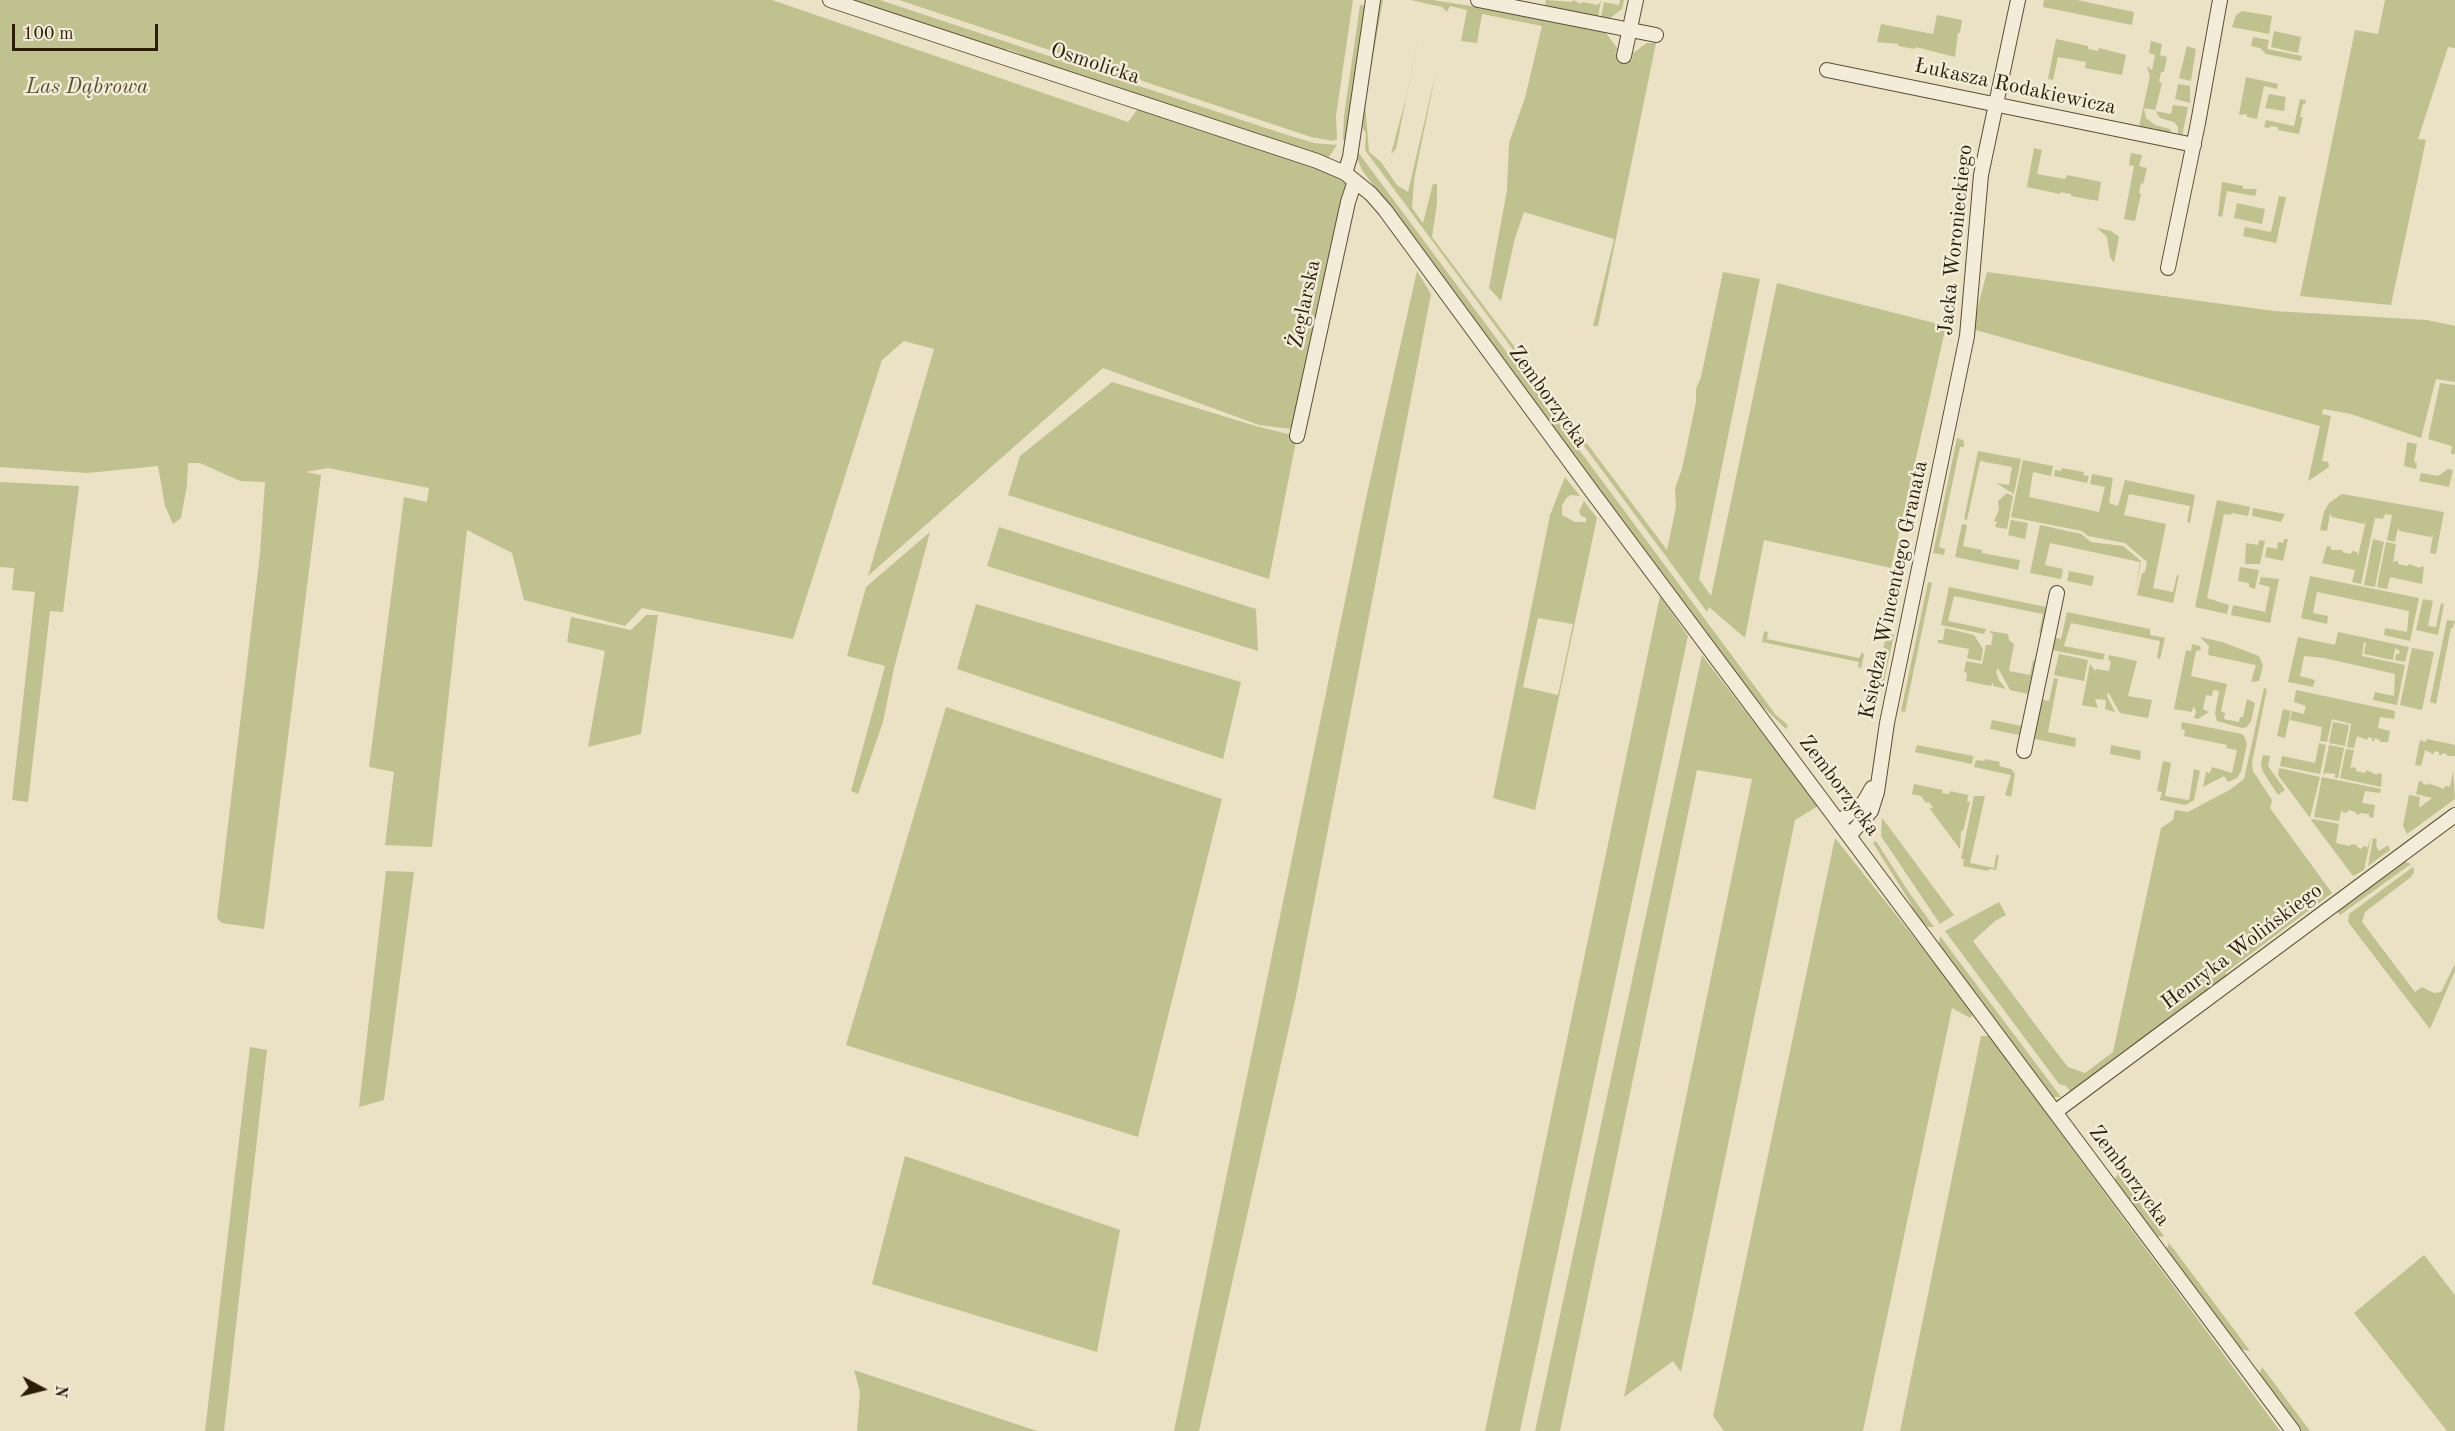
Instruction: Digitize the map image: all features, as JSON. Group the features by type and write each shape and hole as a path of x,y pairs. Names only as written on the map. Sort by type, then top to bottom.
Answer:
{"street":[{"name":"Osmolicka","path":"830,0 1279,147 1328,165 1350,177"},
{"name":"Żeglarska","path":"1297,436 1348,202 1350,157 1373,0"},
{"path":"1478,0 1656,35"},
{"path":"1624,56 1635,0"},
{"name":"Jacka Woronieckiego","path":"1951,414 1969,329 1981,175 2018,0"},
{"path":"2168,268 2194,146 2220,0"},
{"name":"Łukasza Rodakiewicza","path":"1827,70 2194,146"},
{"name":"Zemborzycka","path":"1350,177 1385,210 2293,1431"},
{"name":"Księdza Wincentego Granata","path":"1850,836 1873,807 1951,414"},
{"path":"2024,751 2057,593"},
{"name":"Księdza Wincentego Granata","path":"1839,822 1864,802 1878,775"},
{"name":"Henryka Wolińskiego","path":"2055,1112 2455,815"}],"green space":[{"name":"Las Dąbrowa","path":"0,0 772,0 1128,122 1141,105 1320,168 1347,184 1299,430 1259,425 1103,368 868,576 934,349 904,341 882,360 793,639 642,608 625,626 524,600 512,553 467,530 432,847 385,845 394,772 369,767 404,497 427,502 429,488 328,468 306,472 321,475 264,929 222,923 217,918 260,554 265,482 240,481 200,463 188,463 181,518 173,524 165,506 158,466 87,473 0,467"},
{"path":"848,0 880,0 1284,134 1314,143 1337,145 1328,158 1020,56 1021,54 1007,49 1006,51"},
{"path":"899,0 1353,0 1336,116 1337,139 1333,141 1311,137"},
{"path":"1381,0 1383,0 1365,102 1369,152 1381,162 1397,185 1408,192 1436,72 1414,180 1412,208 1423,223 1433,184 1437,184 1432,237 1667,550 1676,507 1675,488 1682,469 1696,402 1696,389 1701,377 1723,272 1760,279 1699,579 1711,596 1777,283 1946,326 1891,568 1764,540 1745,638 1709,607 1707,612 1365,150 1366,133 1360,125 1376,10 1379,10"},
{"path":"1411,0 1432,0 1471,6 1606,33 1617,48 1618,51 1615,52 1617,58 1632,60 1633,53 1647,43 1656,43 1598,326 1593,326 1614,239 1524,212 1515,238 1501,301 1489,288 1507,190 1509,143 1525,98 1542,26 1482,14 1477,43 1461,41 1467,10 1450,6 1447,12 1442,7"},
{"path":"1546,0 1572,2 1573,0 1581,4 1582,2 1598,5 1601,1 1598,17 1545,6"},
{"path":"1620,0 1624,0 1622,9 1610,18 1601,17 1604,2 1619,5"},
{"path":"2044,0 2077,0 2134,12 2132,25 2043,7"},
{"path":"2385,0 2455,0 2455,48 2448,47 2418,139 2426,140 2391,305 2300,296 2355,30 2378,34"},
{"path":"1360,5 1366,6 1347,141 1343,140 1344,116"},
{"path":"2242,11 2272,16 2269,34 2232,27 2236,15"},
{"path":"1937,15 1962,20 1955,57 1916,47 1915,49 1898,46 1898,44 1877,42 1881,24 1933,34"},
{"path":"1422,19 1396,149 1391,154 1406,98"},
{"path":"2274,31 2301,37 2298,53 2271,47"},
{"path":"2253,37 2269,40 2267,49 2302,56 2301,61 2266,54 2260,48 2251,46"},
{"path":"2056,39 2088,46 2088,49 2098,51 2099,48 2126,55 2122,75 2085,68 2086,62 2058,57 2053,80 2048,79"},
{"path":"2151,41 2162,44 2160,55 2167,57 2164,72 2161,72 2159,82 2162,83 2155,110 2144,108 2146,118 2155,125 2170,129 2171,133 2139,127 2150,76 2147,66 2152,70 2155,55 2149,53"},
{"path":"2187,46 2196,49 2191,81 2179,78"},
{"path":"2246,77 2278,84 2277,89 2264,86 2257,119 2247,117 2247,114 2239,115"},
{"path":"2178,84 2190,86 2190,103 2175,99"},
{"path":"2269,94 2286,97 2284,111 2265,108"},
{"path":"2300,99 2306,100 2300,117 2303,117 2299,134 2278,130 2278,127 2264,127 2266,120 2294,126"},
{"path":"2173,105 2188,107 2182,136 2178,135 2178,127 2174,122 2160,118 2156,111 2171,114"},
{"path":"2034,148 2042,150 2037,174 2065,179 2067,175 2101,182 2098,201 2027,187"},
{"path":"1358,152 1776,715 1788,725 1786,729 1756,700 1736,675 1458,301 1362,170 1357,158"},
{"path":"2131,153 2142,155 2139,166 2147,168 2143,184 2141,183 2135,221 2124,219 2134,166 2129,165"},
{"path":"2222,182 2243,186 2243,189 2257,189 2255,196 2227,191 2222,217 2218,216"},
{"path":"2279,196 2286,197 2276,243 2243,236 2245,227 2271,232"},
{"path":"2237,203 2265,209 2262,224 2234,218"},
{"path":"2097,228 2111,231 2119,237 2114,263 2110,257 2107,237"},
{"path":"1417,271 1431,294 1296,996 1199,1431 1174,1431 1367,494"},
{"path":"1987,272 2274,311 2427,320 2455,326 2455,382 2436,379 2421,438 2351,414 2323,409 2322,414 2331,416 2322,461 2328,462 2329,467 2308,481 2320,426 1972,329"},
{"path":"1112,382 1259,427 1297,436 1269,579 1008,495 1020,456"},
{"path":"2440,383 2455,385 2455,454 2451,454 2452,446 2428,439"},
{"path":"1957,438 1963,440 1964,447 1960,447 1939,547 1945,549 1944,555 1933,553"},
{"path":"2407,442 2417,444 2414,462 2417,463 2416,469 2404,466"},
{"path":"1978,451 2021,459 2014,494 1996,483 2009,485 2012,467 1980,461 1967,520 1964,519"},
{"path":"2023,460 2053,466 2051,476 2033,472 2029,497 2099,512 2105,487 2090,484 2092,474 2113,478 2109,503 2118,506 2125,480 2195,495 2190,523 2187,522 2190,506 2129,494 2124,515 2166,524 2153,588 2173,592 2177,575 2179,575 2173,603 2137,595 2147,562 2125,543 2088,536 2082,531 2011,517"},
{"path":"2062,468 2084,472 2083,475 2089,476 2087,483 2054,476 2055,470 2061,471"},
{"path":"2448,469 2453,470 2449,487 2419,481 2421,473 2438,476"},
{"path":"1565,477 1580,496 1571,495 1566,498 1562,506 1562,515 1575,522 1586,522 1586,518 1581,516 1579,511 1584,501 1597,518 1535,810 1493,798 1550,515","holes":["1538,618 1573,624 1558,695 1523,687"]},
{"path":"0,482 79,486 63,612 50,611 28,802 12,800 35,592 12,590 14,568 0,567"},
{"path":"2007,493 2013,496 2007,529 1995,527 1997,522 1994,521 1999,510 1998,501"},
{"path":"2342,494 2444,512 2436,554 2430,553 2433,535 2431,537 2400,531 2398,528 2395,542 2387,540 2392,515 2385,514 2383,519 2375,518 2361,584 2352,582 2355,570 2322,563 2327,546 2331,547 2331,550 2343,550 2342,552 2351,554 2352,551 2357,552 2358,556 2366,521 2364,524 2332,517 2330,514 2327,531 2320,530 2324,512 2329,503"},
{"path":"2217,500 2250,507 2248,516 2224,514 2207,598 2229,605 2227,614 2195,607"},
{"path":"2253,508 2285,514 2281,522 2252,516"},
{"path":"2011,520 2028,523 2025,539 2008,535"},
{"path":"1962,524 1967,525 1963,546 1982,550 1982,553 2020,560 2018,570 1955,557"},
{"path":"2040,525 2081,534 2091,542 2123,546 2141,561 2135,595 2140,562 2050,543 2045,565 2063,569 2061,579 2030,573"},
{"path":"999,527 1256,609 1258,651 987,566"},
{"path":"930,532 894,668 883,722 858,794 851,791 885,666 847,656 866,587"},
{"path":"2284,539 2288,539 2283,561 2265,557 2267,547 2277,549 2278,542 2283,543"},
{"path":"2373,539 2384,542 2375,587 2364,585"},
{"path":"2259,540 2265,541 2260,564 2245,564 2246,543 2258,545"},
{"path":"2386,542 2396,544 2393,563 2398,561 2398,564 2424,567 2422,584 2390,577 2387,589 2377,587"},
{"path":"2240,567 2259,570 2255,589 2249,587 2249,583 2238,581"},
{"path":"2069,571 2094,576 2092,586 2067,581"},
{"path":"2310,576 2419,598 2410,641 2384,635 2385,628 2407,632 2409,611 2317,592 2313,613 2328,616 2327,624 2301,618"},
{"path":"2261,577 2279,579 2270,623 2231,615 2233,605 2265,612 2270,587 2259,584"},
{"path":"1928,582 1932,583 1905,712 1901,711"},
{"path":"1949,587 2051,608 2045,634 2039,633 2043,614 1954,596 1948,621 1986,629 1984,634 1941,625"},
{"path":"1660,596 1688,636 1520,1431 1485,1431"},
{"path":"2423,599 2433,601 2428,626 2436,627 2441,603 2444,604 2438,635 2416,630"},
{"path":"976,604 1241,682 1223,759 957,669"},
{"path":"2067,612 2150,629 2150,635 2165,638 2160,659 2157,658 2160,641 2071,623 2064,646 2105,654 2103,660 2052,650 2052,637 2061,639"},
{"path":"646,615 658,615 641,734 588,747 605,651 567,642 571,617 631,630"},
{"path":"2447,620 2455,621 2451,628 2436,704 2430,702"},
{"path":"1945,628 1974,635 1983,649 1981,661 1967,658 1969,649 1938,643 1938,640 1943,640"},
{"path":"1764,631 1768,632 1767,639 1859,658 1862,652 1864,655 1861,668 1858,667 1859,662 1762,642"},
{"path":"1990,631 2008,634 2009,640 2014,644 2009,671 2030,675 2033,660 2036,661 2033,695 2010,690 1998,668 1996,672 1999,680 2006,689 1993,686 1993,682 1991,686 1966,681 1967,673 1964,672 1966,661 1982,664 1986,645 1991,645 1993,634"},
{"path":"1884,632 1894,635 1882,690 1870,687 1869,681 1876,682 1885,641 1878,639"},
{"path":"2338,632 2409,647 2405,662 2395,660 2396,654 2400,651 2395,648 2393,660 2364,654 2366,643 2364,642 2362,656 2405,665 2397,705 2373,700 2375,692 2394,696 2395,674 2324,658 2304,656 2300,676 2315,680 2313,687 2288,682 2298,637 2335,645"},
{"path":"2200,637 2222,642 2259,656 2263,666 2259,681 2251,682 2256,665 2208,655 2209,646"},
{"path":"2192,644 2200,646 2201,650 2196,651 2191,676 2227,684 2221,711 2225,713 2224,719 2239,722 2240,717 2243,717 2247,699 2255,703 2251,721 2247,727 2242,728 2217,721 2215,713 2219,691 2213,690 2212,696 2206,695 2203,709 2209,712 2198,719 2194,718 2196,712 2193,707 2192,712 2174,709 2186,650 2191,651"},
{"path":"2412,648 2434,652 2422,710 2400,705"},
{"path":"2059,654 2088,660 2084,681 2054,675"},
{"path":"1702,655 1818,806 1795,820 1681,1372 1673,1361 1624,1397 1752,779 1697,770 1560,1431 1535,1431"},
{"path":"2109,655 2137,661 2128,696 2152,700 2148,718 2120,713 2108,692 2107,696 2115,712 2105,709 2106,700 2095,699 2098,708 2082,705 2090,664 2095,671 2096,669 2109,671 2111,661 2108,660"},
{"path":"2054,678 2058,679 2048,732 2076,738 2075,747 2030,738 2039,699 2049,701"},
{"path":"2264,688 2267,689 2252,763 2253,771 2272,800 2270,808 2332,893 2225,973 2229,978 2070,1091 2066,1086 2059,1084 1945,931 1999,902 2006,915 1995,921 1973,941 2043,1035 2068,1067 2085,1073 2113,1052 2161,828 2173,820 2175,810 2188,812 2231,789 2244,779"},
{"path":"2296,690 2395,711 2394,719 2380,717 2378,728 2390,731 2388,742 2380,742 2375,738 2372,741 2372,738 2368,737 2367,740 2357,736 2354,748 2347,747 2351,724 2332,719 2327,742 2320,741 2322,727 2290,720 2292,711 2304,714 2306,706 2294,702"},
{"path":"946,707 1222,799 1138,1137 846,1045"},
{"path":"2283,709 2291,711 2285,738 2277,736"},
{"path":"1992,720 2026,727 2024,736 1990,729"},
{"path":"2182,722 2244,736 2247,744 2241,772 2237,778 2228,782 2224,776 2203,787 2206,772 2210,773 2212,767 2232,773 2237,750 2226,748 2227,745 2184,736 2185,730 2181,729"},
{"path":"2333,722 2349,725 2345,746 2329,743"},
{"path":"2427,739 2455,745 2455,756 2442,753 2439,755 2439,752 2435,751 2433,754 2425,750 2421,766 2415,765 2420,740 2426,742"},
{"path":"2319,743 2326,745 2320,774 2280,766 2282,756 2315,763"},
{"path":"1917,745 1973,756 1972,764 1915,752"},
{"path":"2111,745 2141,751 2140,760 2110,754"},
{"path":"2329,745 2344,748 2338,778 2335,778 2335,774 2323,775"},
{"path":"2346,749 2354,750 2350,769 2352,767 2356,768 2356,771 2366,773 2366,770 2377,775 2382,774 2381,787 2340,778"},
{"path":"2263,755 2270,756 2268,766 2285,790 2278,795 2263,772 2261,764"},
{"path":"1985,759 2000,762 1999,766 2011,769 2015,774 2011,797 2005,795 2011,775 1974,767 1976,760 1984,761"},
{"path":"2163,761 2171,763 2165,796 2189,800 2194,769 2200,771 2194,800 2186,805 2160,800 2162,792 2157,791"},
{"path":"2279,768 2320,777 2310,818 2278,775"},
{"path":"2453,771 2455,799 2407,834 2403,826 2409,795 2420,797 2419,808 2432,798 2416,794 2419,781 2444,789 2445,786 2450,787"},
{"path":"2322,777 2381,789 2380,793 2365,791 2362,803 2375,805 2373,818 2369,817 2369,814 2360,813 2359,815 2348,810 2347,813 2342,812 2342,808 2339,821 2314,817"},
{"path":"1914,784 1943,790 1942,793 1949,794 1950,791 1968,795 1967,802 1970,802 1963,831 1961,831 1960,849 1930,809 1933,807 1929,802 1926,803 1921,796 1912,794"},
{"path":"1974,796 1985,796 1970,863 1994,868 1996,855 1999,855 1996,870 1989,869 1988,871 1963,866 1964,859 1961,859"},
{"path":"1882,818 1954,915 1940,924 1881,836"},
{"path":"2311,820 2339,824 2336,843 2357,845 2362,849 2363,846 2367,849 2371,837 2364,870 2353,876"},
{"path":"1835,838 1974,1013 1970,1018 1952,1008 1863,1431 1724,1431 1713,1416"},
{"path":"2373,838 2377,839 2376,846 2379,851 2388,845 2390,850 2368,866"},
{"path":"1876,841 1934,927 1928,927 1922,923 1913,910 1873,843"},
{"path":"2404,861 2411,864 2340,915 2336,910"},
{"path":"2413,867 2414,872 2411,877 2365,912 2362,922 2415,992 2422,987 2434,993 2441,992 2455,964 2455,971 2430,1029 2348,922 2349,914"},
{"path":"386,871 414,872 384,1100 359,1107"},
{"path":"1940,936 2061,1097 2053,1097 2049,1094 1941,951"},
{"path":"1981,1036 1989,1036 2280,1431 1900,1431"},
{"path":"250,1047 267,1050 224,1431 205,1431"},
{"path":"905,1156 1120,1230 1097,1352 872,1284"},
{"path":"2118,1174 2163,1237 2155,1236 2114,1181"},
{"path":"2169,1243 2250,1351 2240,1349 2166,1251"},
{"path":"2424,1255 2455,1295 2455,1431 2447,1431 2354,1313"},
{"path":"2262,1367 2310,1431 2300,1431 2259,1376"},
{"path":"854,1370 1037,1431 857,1431 860,1392"}]}
